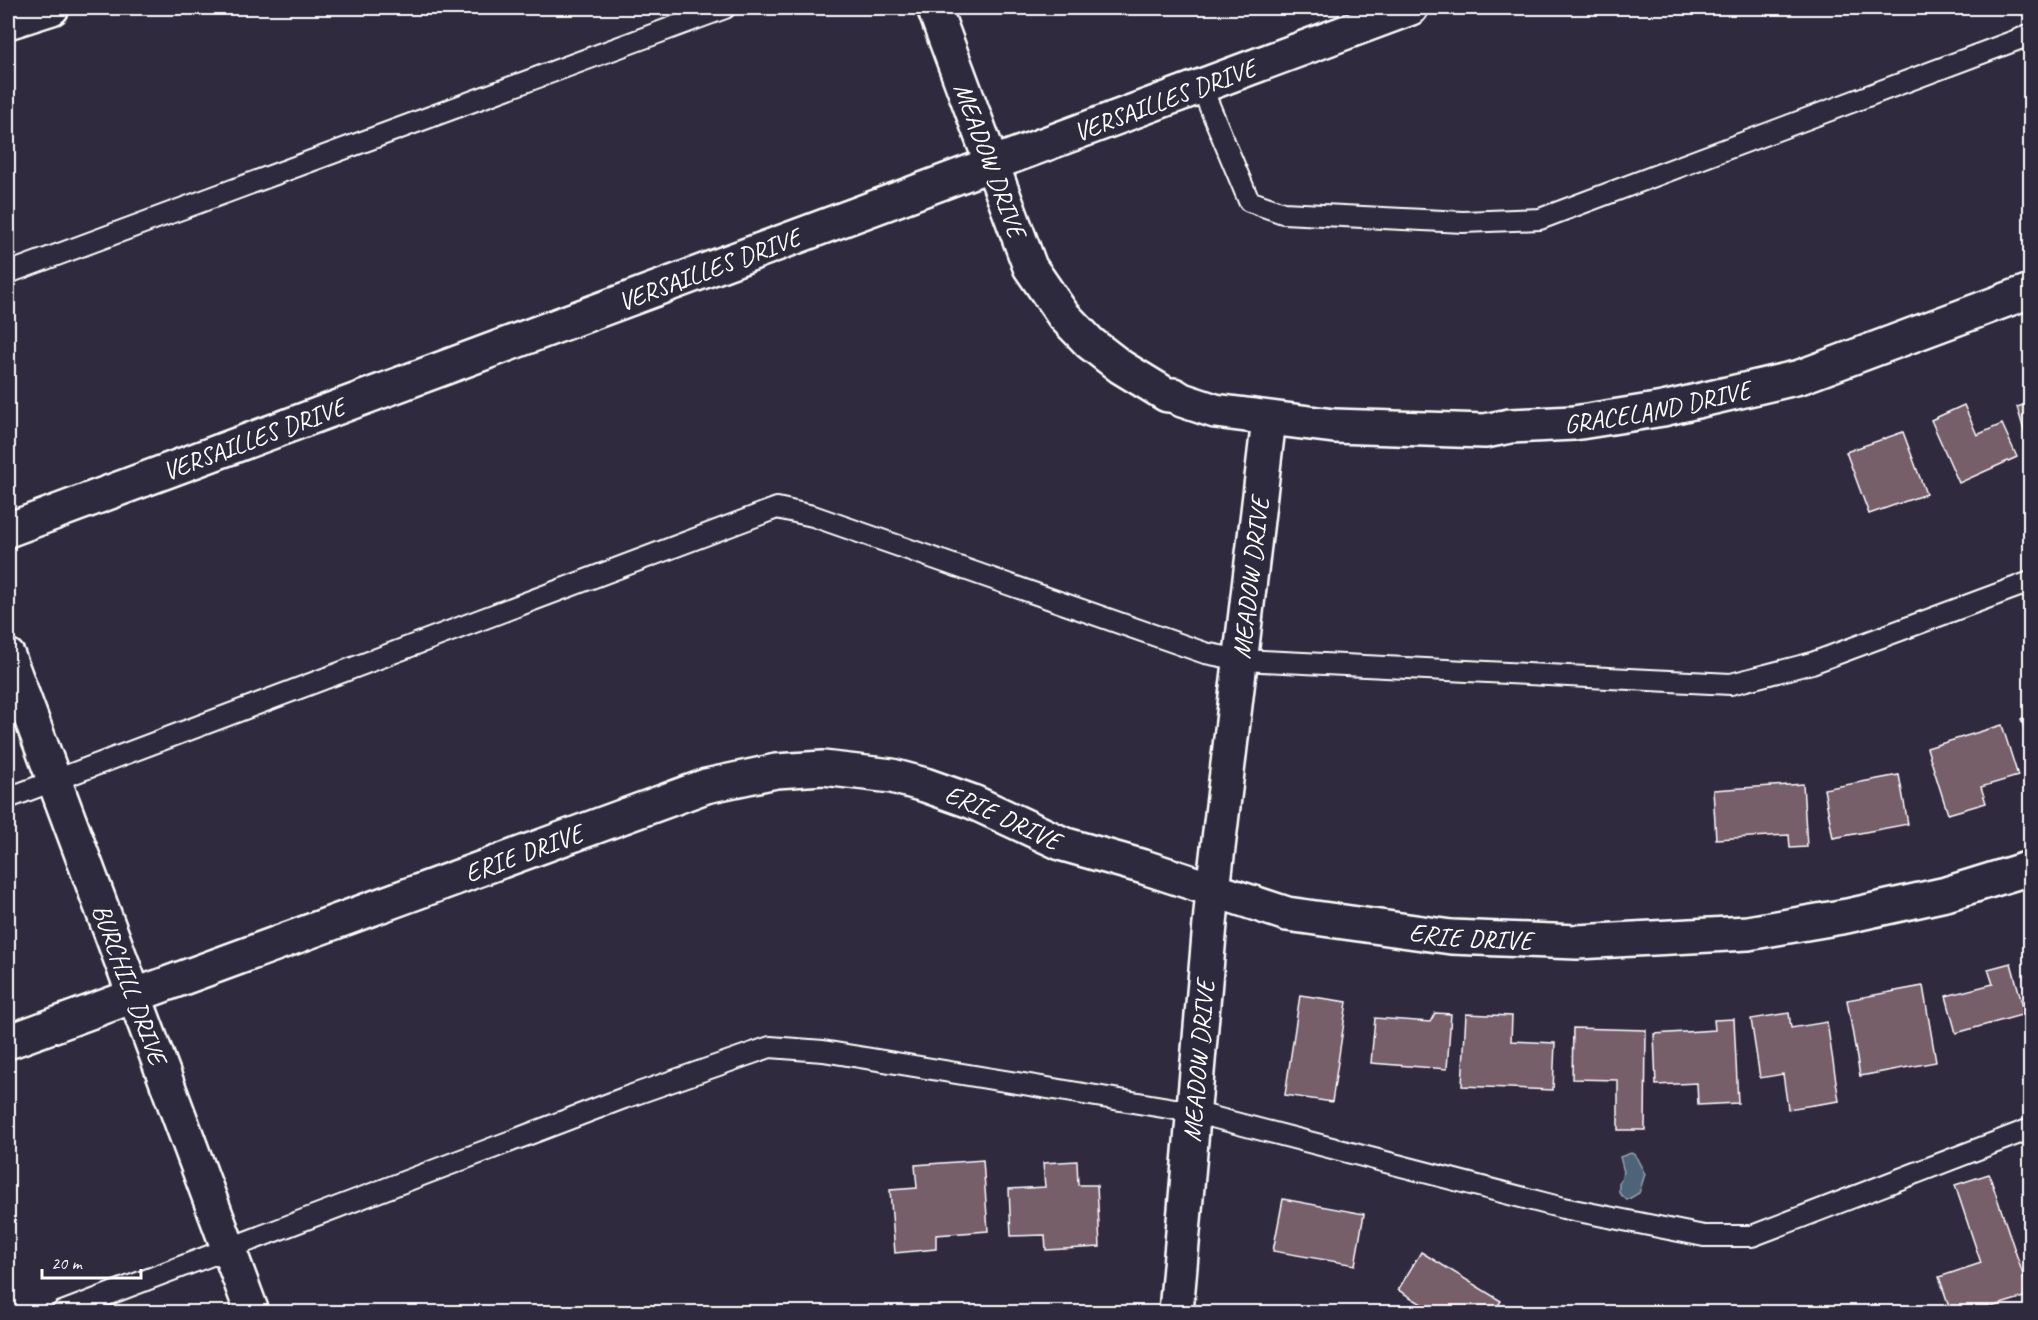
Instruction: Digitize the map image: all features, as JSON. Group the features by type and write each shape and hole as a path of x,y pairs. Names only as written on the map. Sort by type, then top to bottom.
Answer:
{"street":[{"path":"8,22 52,8"},
{"name":"MEADOW DRIVE","path":"934,8 1030,267 1063,315 1090,343 1121,367 1167,395 1174,395 1215,411 1269,418 1213,890 1176,1312"},
{"name":"VERSAILLES DRIVE","path":"8,530 1411,8"},
{"name":"GRACELAND DRIVE","path":"1269,418 1334,426 1485,430 1638,414 1800,376 2031,291"},
{"name":"BURCHILL DRIVE","path":"8,656 132,996 252,1312"},
{"name":"ERIE DRIVE","path":"8,1042 706,786 776,771 834,769 910,780 973,802 1063,844 1287,914 1451,937 1576,942 1748,933 1847,916 1946,894 2031,868"}],"lane":[{"path":"8,273 725,8"},
{"path":"1201,86 1249,201 1283,213 1463,222 1540,219 2031,35"},
{"path":"8,798 777,508 813,516 1205,652 1241,660 1731,684 1812,663 2031,582"},
{"path":"62,1312 229,1251 624,1098 770,1047 823,1051 1193,1112 1563,1208 1704,1236 1752,1236 2031,1130"}],"water":[{"path":"1631,1153 1635,1155 1645,1174 1639,1193 1627,1200 1619,1193 1619,1184 1624,1172 1620,1157"}],"building":[{"path":"2030,403 2030,450 2017,407"},
{"path":"1964,405 1977,435 2002,424 2017,457 1959,483 1931,420"},
{"path":"1903,432 1926,494 1869,514 1846,452"},
{"path":"2030,715 2030,746 2021,719"},
{"path":"2002,725 2018,776 1981,787 1986,803 1948,814 1927,748"},
{"path":"1899,775 1908,824 1833,838 1824,789"},
{"path":"1803,784 1807,847 1790,848 1789,835 1716,839 1713,790"},
{"path":"2011,963 2025,1014 1956,1033 1946,996 1993,984 1988,969"},
{"path":"1923,986 1936,1062 1860,1076 1847,1000"},
{"path":"1300,995 1347,1002 1332,1102 1285,1095"},
{"path":"1435,1013 1451,1014 1447,1069 1371,1063 1375,1018 1430,1022"},
{"path":"1789,1013 1791,1028 1827,1022 1839,1101 1788,1109 1783,1074 1760,1078 1751,1019"},
{"path":"1466,1014 1512,1016 1511,1041 1555,1043 1553,1090 1462,1086"},
{"path":"1734,1019 1738,1103 1698,1105 1697,1083 1656,1085 1654,1034 1715,1030 1714,1020"},
{"path":"1573,1028 1646,1030 1645,1130 1618,1130 1618,1080 1572,1079"},
{"path":"983,1160 988,1231 936,1235 936,1249 895,1253 890,1190 917,1188 915,1165"},
{"path":"1077,1161 1078,1185 1097,1185 1100,1247 1046,1250 1045,1235 1011,1236 1009,1189 1045,1187 1043,1163"},
{"path":"1989,1174 2030,1295 1975,1312 1951,1312 1939,1277 1981,1263 1955,1185"},
{"path":"1283,1199 1364,1214 1355,1265 1273,1251"},
{"path":"1421,1252 1501,1301 1494,1312 1435,1312 1398,1290"}]}
